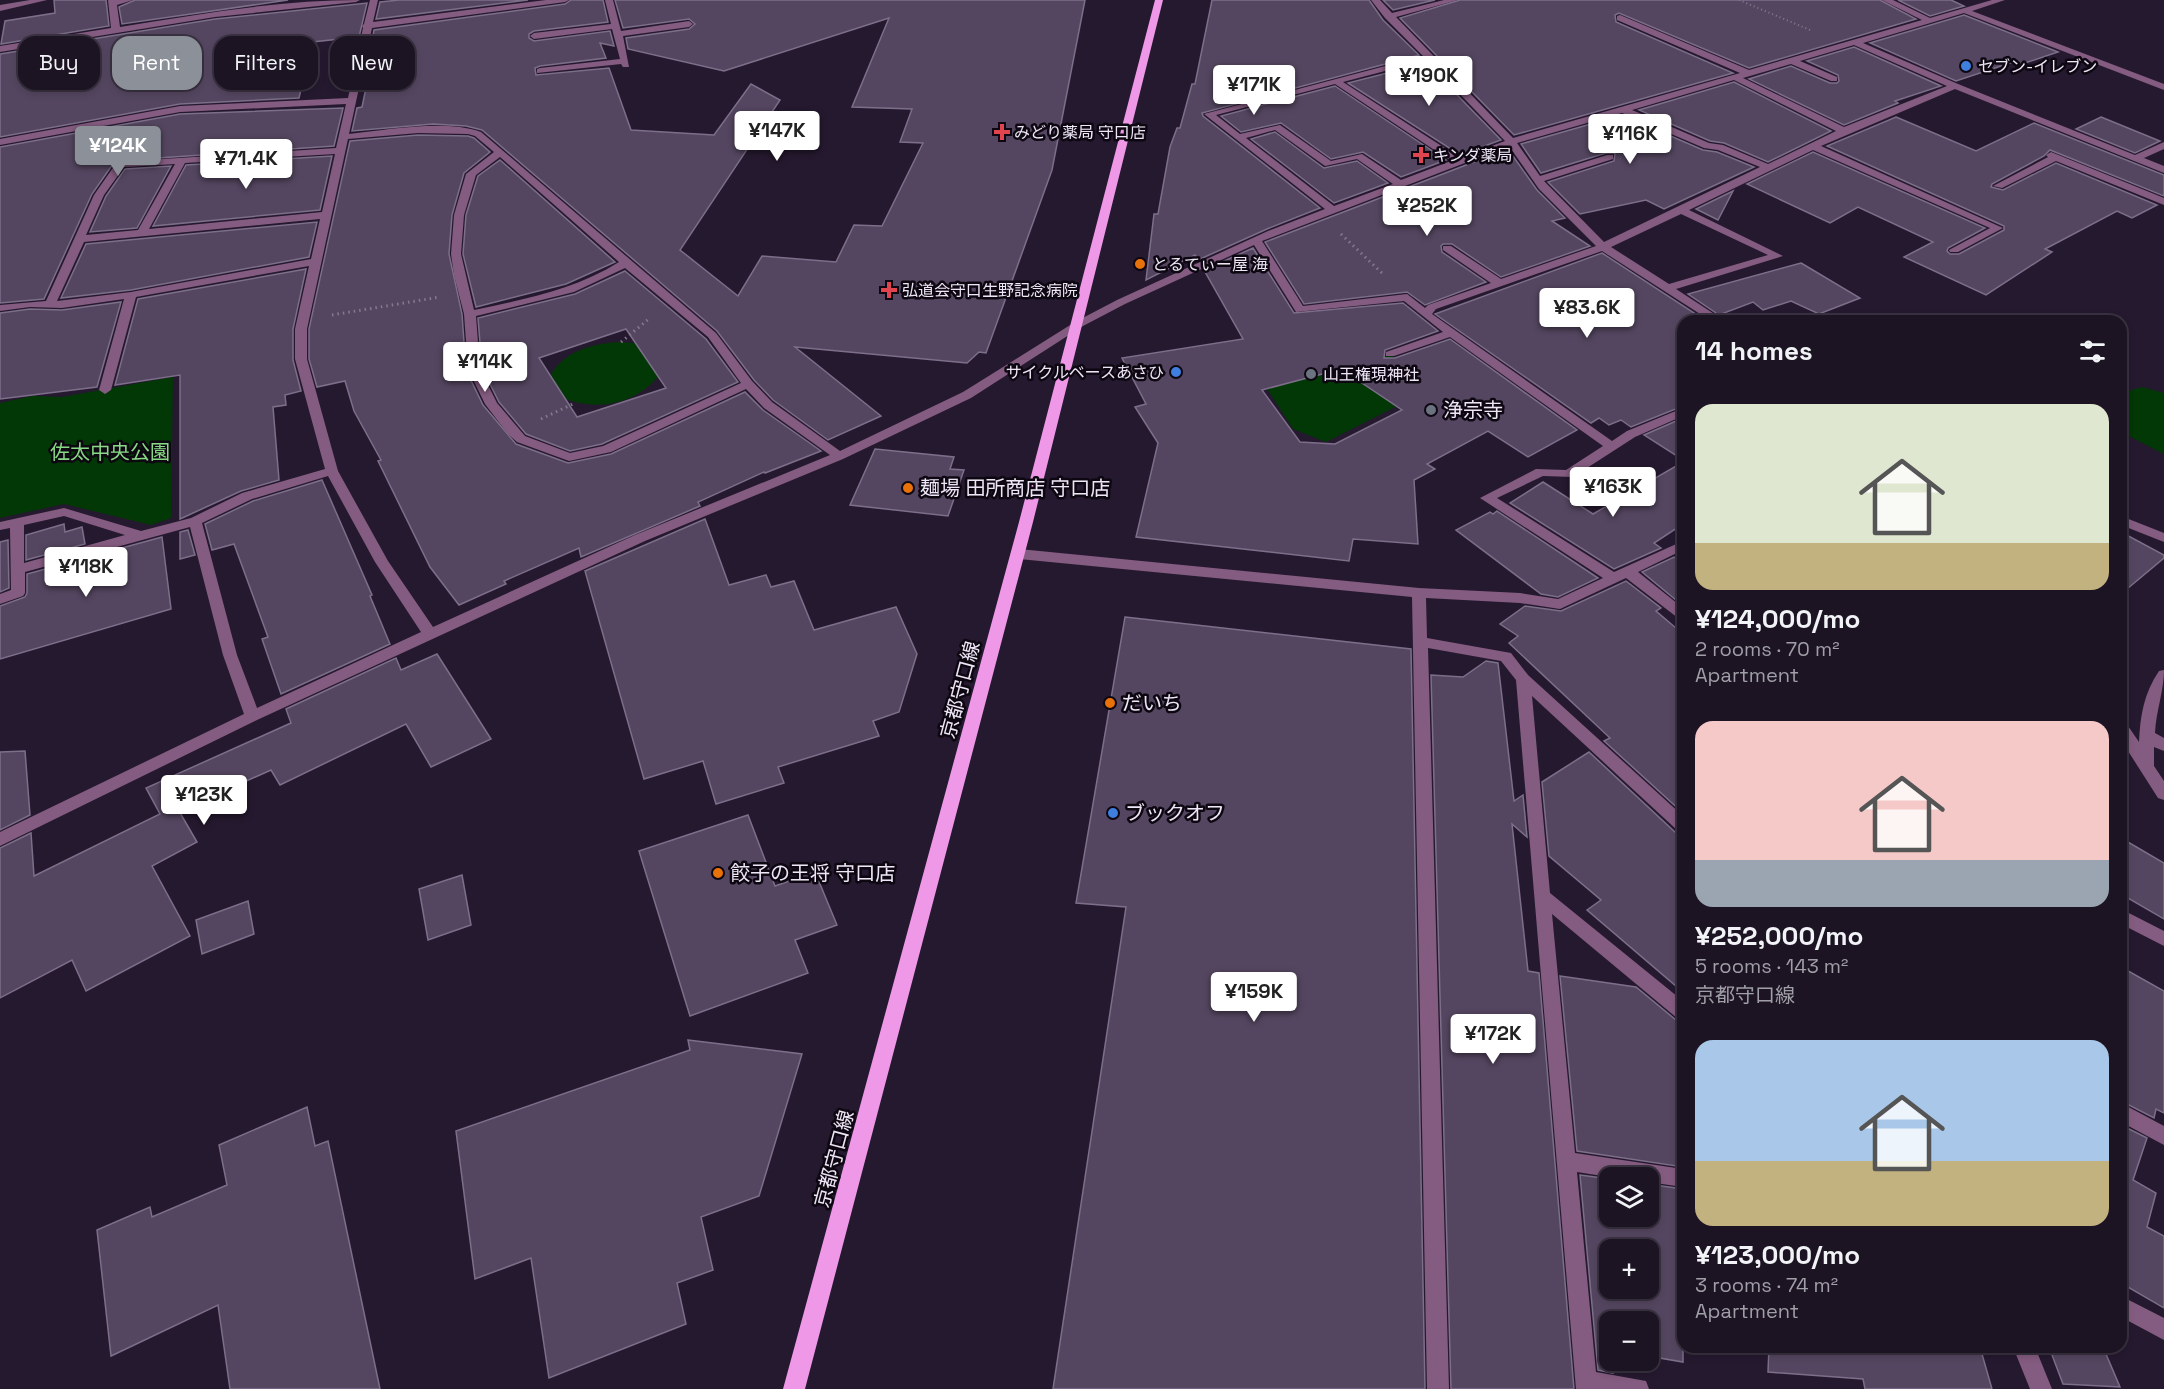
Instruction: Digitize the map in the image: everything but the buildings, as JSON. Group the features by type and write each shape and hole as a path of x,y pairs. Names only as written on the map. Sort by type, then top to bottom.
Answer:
{"main road":[{"name":"京都守口線","path":"794,1389 1019,554 1160,0"}],"street":[{"path":"0,8 43,0"},
{"path":"116,30 112,1 129,0"},
{"path":"0,49 214,14 356,0"},
{"path":"374,0 366,26 303,319 301,359 333,471 382,562 430,634"},
{"path":"366,26 565,0"},
{"path":"540,71 625,63 609,0"},
{"path":"1375,0 1511,142 1538,180 1604,247 1710,315"},
{"path":"1388,16 1454,0"},
{"path":"1886,0 1930,21"},
{"path":"0,839 252,716 430,634 640,538 839,456 967,395 1079,324 1121,302 1256,240 1511,142 1998,0"},
{"path":"1965,11 2164,87"},
{"path":"1620,18 1748,73"},
{"path":"534,36 689,24"},
{"path":"1850,43 2164,170"},
{"path":"1333,210 1209,114 1428,57"},
{"path":"1790,60 1834,79"},
{"path":"1734,77 1844,131"},
{"path":"1336,81 1459,162"},
{"path":"1426,315 1432,307 1604,247 1844,131 1955,86"},
{"path":"0,142 180,109 350,101"},
{"path":"1622,109 1707,146 1720,147 1768,167"},
{"path":"1239,137 1277,127 1329,164 1359,156 1400,184"},
{"path":"343,137 418,130 469,131 478,134 625,263 712,335 748,384 768,405 839,456"},
{"path":"2135,159 2164,145"},
{"path":"1813,146 1998,228 1954,250"},
{"path":"50,305 99,195 121,164 340,151"},
{"path":"500,152 471,174 459,215 456,254 470,314 474,369 504,424 521,439 569,457 607,449 748,384"},
{"path":"1998,186 2053,156 2164,202"},
{"path":"1538,180 1610,157"},
{"path":"142,233 180,161"},
{"path":"1668,288 1778,256 1679,209"},
{"path":"79,239 326,215"},
{"path":"1256,240 1300,310 1407,297 1426,315 1611,446"},
{"path":"1447,248 1499,283"},
{"path":"0,308 30,304 50,305 131,295 315,262"},
{"path":"470,314 580,287 606,276 625,263"},
{"path":"105,390 131,295"},
{"path":"1390,354 1452,333"},
{"path":"1613,578 1487,498 1541,471 1568,474 1631,434 1677,415"},
{"path":"18,569 195,521 247,496 333,471"},
{"path":"0,526 64,512 141,535"},
{"path":"195,521 230,655 252,716"},
{"path":"0,599 18,593 16,523"},
{"path":"2127,523 2164,538"},
{"path":"1019,554 1419,593 1520,598 1560,604 1677,548"},
{"path":"1628,571 1677,610"},
{"path":"1419,593 1438,1389"},
{"path":"1420,642 1506,657 1523,679 1677,820"},
{"path":"2147,765 2146,735 2151,703 2164,675"},
{"path":"1523,679 1587,1385 1638,1389"},
{"path":"2146,735 2164,745"},
{"path":"2127,736 2164,794"},
{"path":"1542,896 1677,1007"},
{"path":"2127,919 2164,939"},
{"path":"2127,1115 2164,1137"},
{"path":"1566,1161 1677,1177"},
{"path":"2127,1309 2164,1329"},
{"path":"2026,1353 2041,1389"}],"path":[{"path":"1739,0 1850,43"},
{"path":"1321,214 1407,297"},
{"path":"303,319 464,293"},
{"path":"621,342 643,321 674,305"}],"green space":[{"path":"618,342 634,343 647,348 660,374 650,385 626,399 598,405 570,401 557,395 550,376 563,360 588,347"},
{"path":"1388,352 1394,357 1385,361 1423,393 1326,442 1293,429 1244,353 1375,354"},
{"name":"佐太中央公園","path":"173,377 171,518 151,525 64,504 0,518 0,403 32,396 62,397"},
{"path":"2142,387 2164,393 2164,454 2127,435 2127,391"}],"place":[{"name":"セブン-イレブン","path":"1966,66"},
{"name":"みどり薬局 守口店","path":"1002,132"},
{"name":"キンダ薬局","path":"1421,155"},
{"name":"とるてぃー屋 海","path":"1140,264"},
{"name":"弘道会守口生野記念病院","path":"889,290"},
{"name":"サイクルベースあさひ","path":"1176,372"},
{"name":"山王権現神社","path":"1311,374"},
{"name":"浄宗寺","path":"1431,410"},
{"name":"麺場 田所商店 守口店","path":"908,488"},
{"name":"だいち","path":"1110,703"},
{"name":"ブックオフ","path":"1113,813"},
{"name":"餃子の王将 守口店","path":"718,873"}]}
